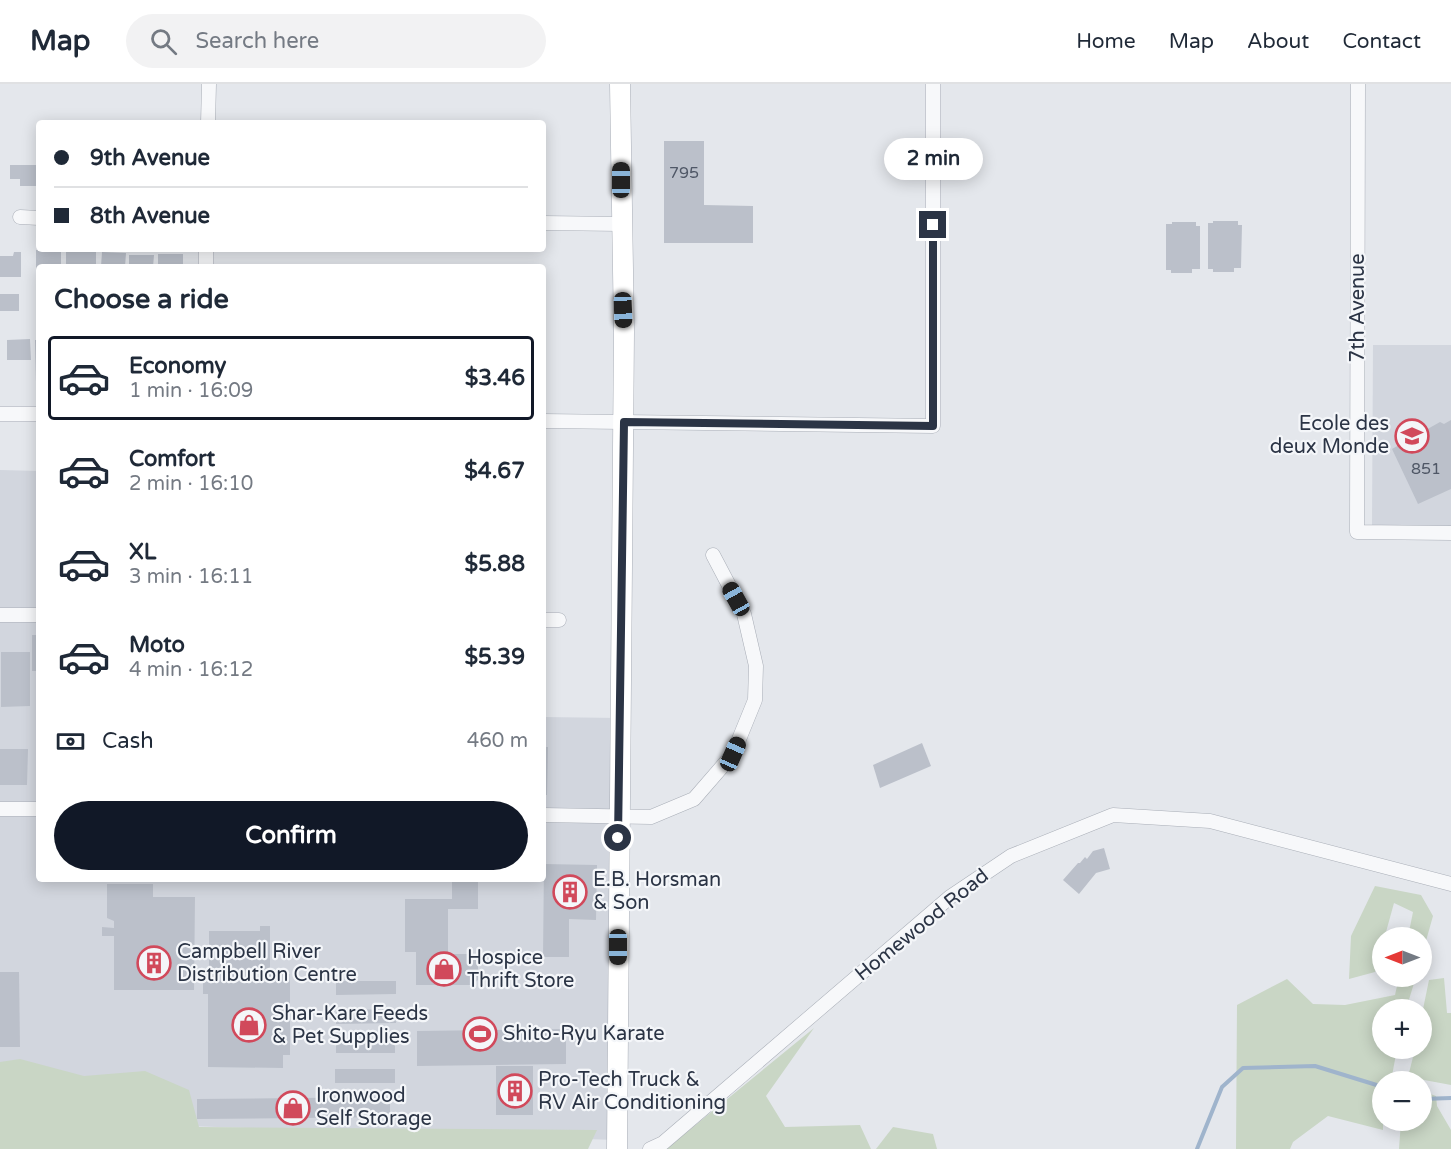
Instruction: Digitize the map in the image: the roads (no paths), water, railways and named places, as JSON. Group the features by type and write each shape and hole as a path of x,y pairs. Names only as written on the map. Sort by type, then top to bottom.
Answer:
{"main road":[{"path":"617,1149 618,816 624,422 620,84"}],"street":[{"path":"208,84 208,120"},
{"path":"546,421 933,426 933,84"},
{"name":"7th Avenue","path":"1358,84 1357,532 1451,533"},
{"path":"20,217 36,218"},
{"path":"546,223 621,224"},
{"path":"0,414 36,414"},
{"path":"546,815 651,817 694,799 733,754 755,700 756,666 744,614 713,555"},
{"path":"0,615 36,615"},
{"path":"546,620 559,620"},
{"path":"0,809 36,809"},
{"name":"Homewood Road","path":"650,1149 663,1143 950,897 1011,856 1113,815 1210,821 1451,884"}],"waterway":[{"path":"1197,1149 1222,1087 1243,1068 1315,1066 1372,1084"},
{"path":"1432,1099 1451,1098"}],"place":[{"name":"Ecole des deux Monde","path":"1412,436"},
{"name":"E.B. Horsman & Son","path":"570,892"},
{"name":"Campbell River Distribution Centre","path":"154,963"},
{"name":"Hospice Thrift Store","path":"444,969"},
{"name":"Shar-Kare Feeds & Pet Supplies","path":"249,1025"},
{"name":"Shito-Ryu Karate","path":"480,1034"},
{"name":"Pro-Tech Truck & RV Air Conditioning","path":"515,1091"},
{"name":"Ironwood Self Storage","path":"293,1108"}]}
